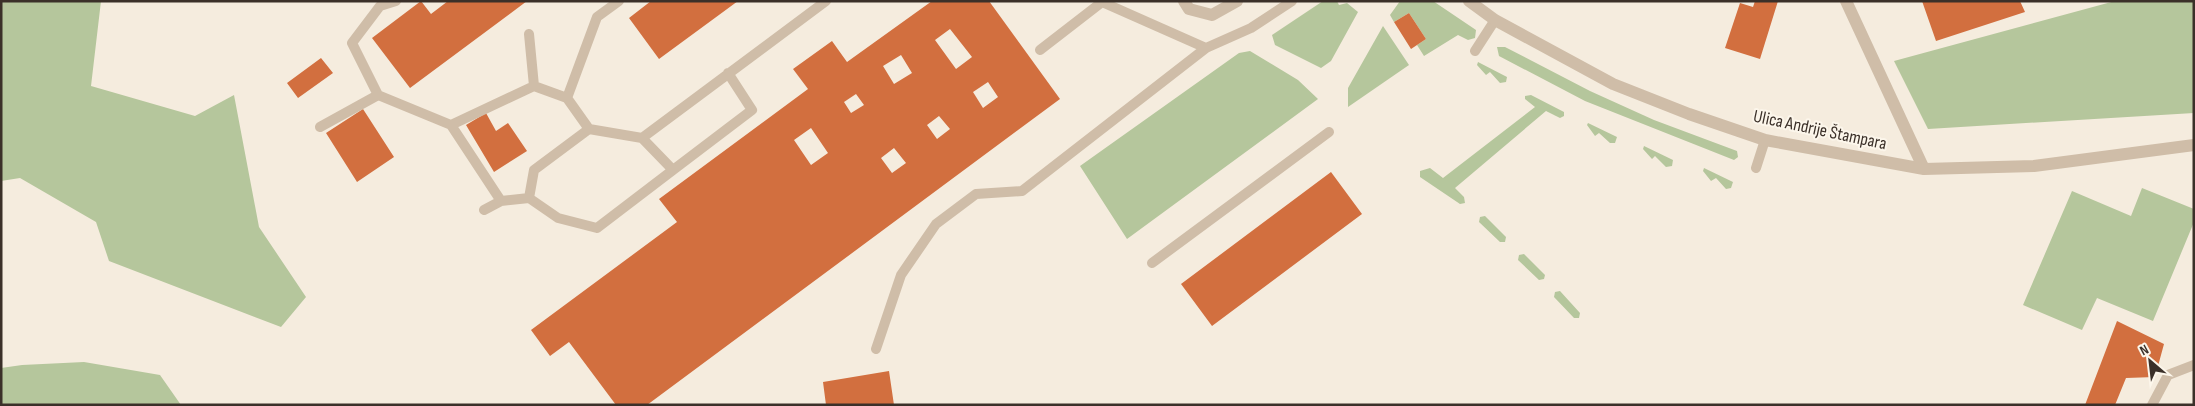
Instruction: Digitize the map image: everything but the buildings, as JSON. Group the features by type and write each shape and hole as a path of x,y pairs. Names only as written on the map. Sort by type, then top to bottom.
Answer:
{"street":[{"path":"1184,1 1189,9 1212,15 1237,1"},
{"name":"Ulica Andrije Štampara","path":"1469,1 1495,20 1613,84 1689,114 1765,140 1924,169 2034,166 2194,145"},
{"path":"1846,1 1924,169"}],"lane":[{"path":"396,1 380,6 352,43 378,95 451,125 501,201"},
{"path":"566,98 597,17 619,1"},
{"path":"642,138 826,1"},
{"path":"876,350 902,275 936,224 976,194 1022,191 1206,48 1251,28 1292,1"},
{"path":"1040,50 1101,2 1206,48"},
{"path":"1475,51 1495,20"},
{"path":"529,34 534,86"},
{"path":"484,210 501,201 530,198 558,218 597,228 752,110 728,73"},
{"path":"451,125 534,86 566,98 589,129 642,138 673,170"},
{"path":"320,127 378,95"},
{"path":"530,198 534,170 589,129"},
{"path":"1152,263 1329,132"},
{"path":"1756,168 1765,140"},
{"path":"2152,405 2168,375 2194,365"}],"green space":[{"path":"1,1 101,1 91,86 195,116 234,95 259,227 306,297 281,327 109,261 96,222 20,178 1,181"},
{"path":"1323,1 1337,1 1339,5 1347,3 1358,12 1331,61 1321,68 1275,45 1272,35"},
{"path":"1400,1 1433,1 1476,30 1475,38 1468,40 1458,35 1424,56 1417,45 1426,39 1409,13 1394,22 1390,15"},
{"path":"2115,1 2194,1 2194,113 1928,129 1894,61"},
{"path":"1383,26 1409,65 1348,107 1348,88"},
{"path":"1497,47 1505,47 1590,91 1654,120 1737,151 1738,157 1734,160 1585,101 1499,56"},
{"path":"1250,51 1298,80 1318,99 1127,239 1080,166 1239,53"},
{"path":"1478,62 1507,77 1506,82 1500,83 1490,72 1486,75 1477,65"},
{"path":"1531,95 1564,112 1564,116 1560,118 1546,111 1455,188 1464,197 1465,203 1460,204 1420,177 1420,171 1430,168 1443,178 1535,107 1525,99 1525,96"},
{"path":"1588,123 1617,137 1615,143 1610,143 1599,133 1595,136 1587,125"},
{"path":"1644,146 1673,160 1672,166 1666,167 1655,156 1652,159 1643,149"},
{"path":"1704,168 1733,182 1731,188 1726,189 1716,178 1711,181 1703,171"},
{"path":"2142,188 2194,209 2194,222 2153,321 2097,298 2082,330 2023,305 2072,191 2131,216"},
{"path":"1485,216 1506,237 1505,242 1500,242 1479,222 1480,217"},
{"path":"1524,254 1545,275 1544,279 1539,280 1518,260 1519,255"},
{"path":"1560,291 1580,313 1579,318 1574,318 1554,297 1555,292"},
{"path":"84,362 160,375 181,405 1,405 1,368"}]}
